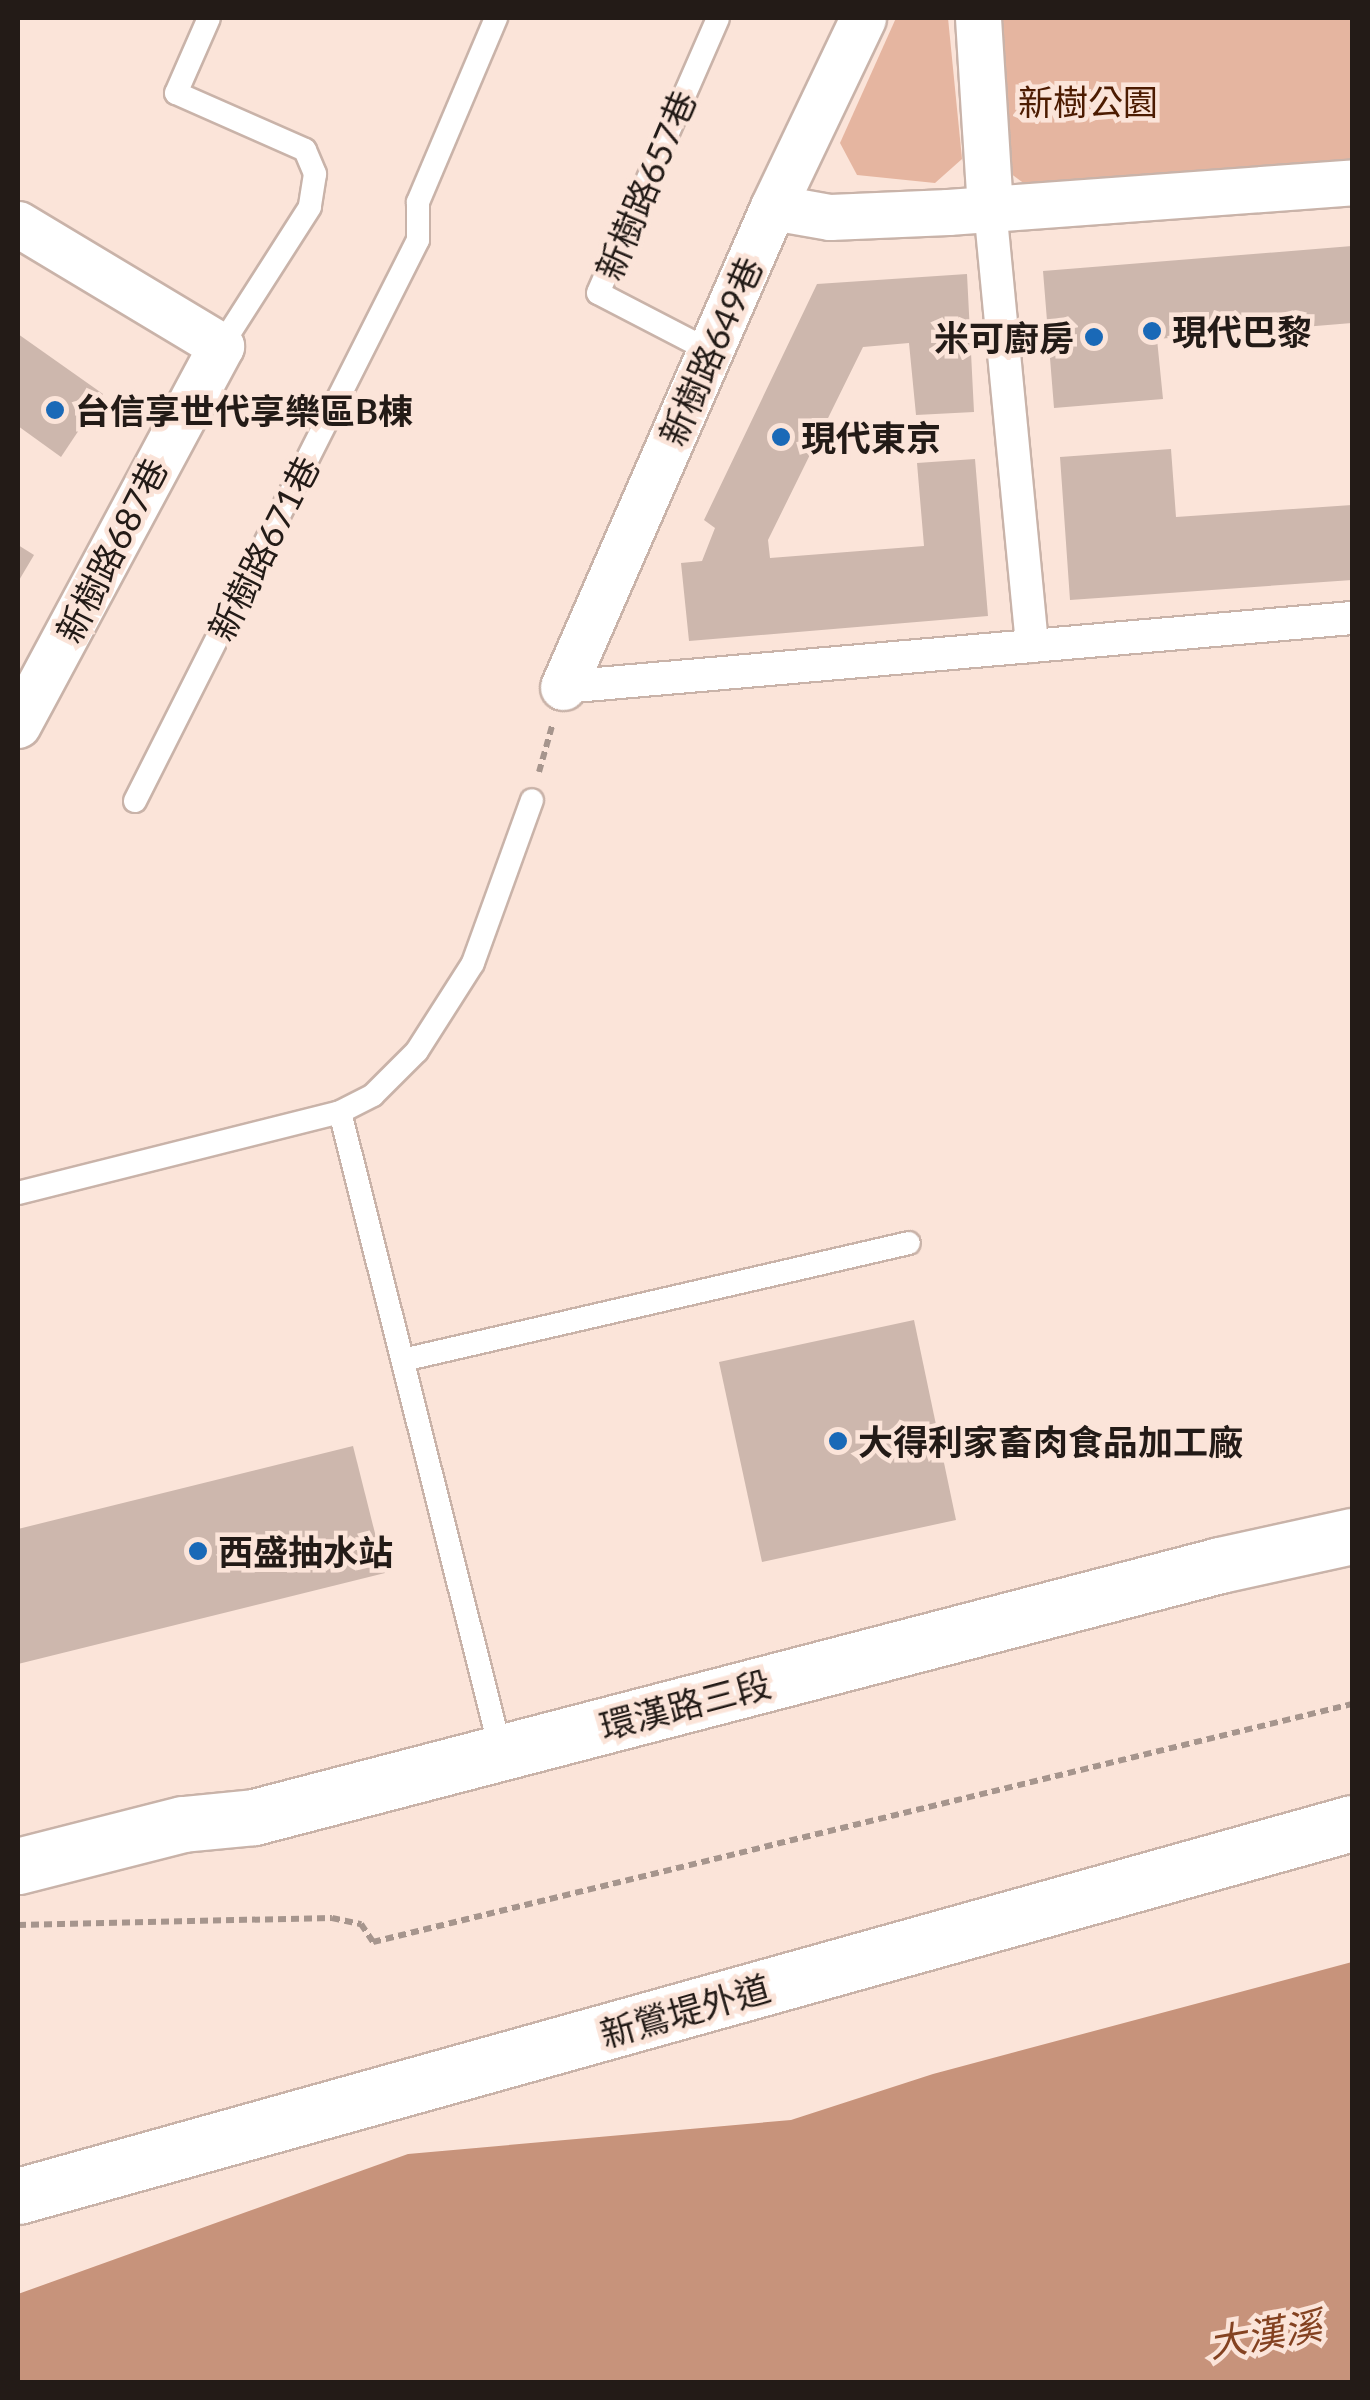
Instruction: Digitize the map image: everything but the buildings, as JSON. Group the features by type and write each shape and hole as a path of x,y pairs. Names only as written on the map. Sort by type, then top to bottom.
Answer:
{"street":[{"name":"新樹路649巷","path":"564,686 773,207 863,18"},
{"path":"978,18 990,208 1032,646"},
{"path":"773,207 830,217 1352,182"},
{"path":"18,224 221,346"},
{"name":"新樹路687巷","path":"18,725 221,346"},
{"path":"564,686 1352,618"},
{"name":"環漢路三段","path":"18,1866 183,1824 254,1817 1202,1570 1352,1536"},
{"name":"新鶯堤外道","path":"18,2196 1352,1823"}],"lane":[{"name":"新樹路687巷","path":"209,18 176,93 306,150 316,174 310,206 221,346"},
{"name":"新樹路671巷","path":"135,801 418,240 418,202 496,18"},
{"name":"新樹路657巷","path":"710,352 598,293 718,18"},
{"path":"18,1192 340,1112 373,1094 417,1051 473,963 532,800"},
{"path":"340,1112 501,1752"},
{"path":"403,1360 909,1243"}],"path":[{"path":"532,800 564,686"},
{"path":"18,1924 332,1918 361,1924 373,1942 1352,1704"}],"green space":[{"path":"896,18 948,18 962,159 935,183 857,175 840,143"},
{"name":"新樹公園","path":"997,18 1352,18 1352,164 1033,190 1006,170"}],"water":[{"name":"大漢溪","path":"1352,1962 1352,2382 18,2382 18,2294 408,2154 791,2120 933,2074"}],"place":[{"name":"現代巴黎","path":"1152,331"},
{"name":"米可廚房","path":"1094,337"},
{"name":"台信享世代享樂區B棟","path":"55,410"},
{"name":"現代東京","path":"781,437"},
{"name":"大得利家畜肉食品加工廠","path":"838,1441"},
{"name":"西盛抽水站","path":"198,1551"}]}
